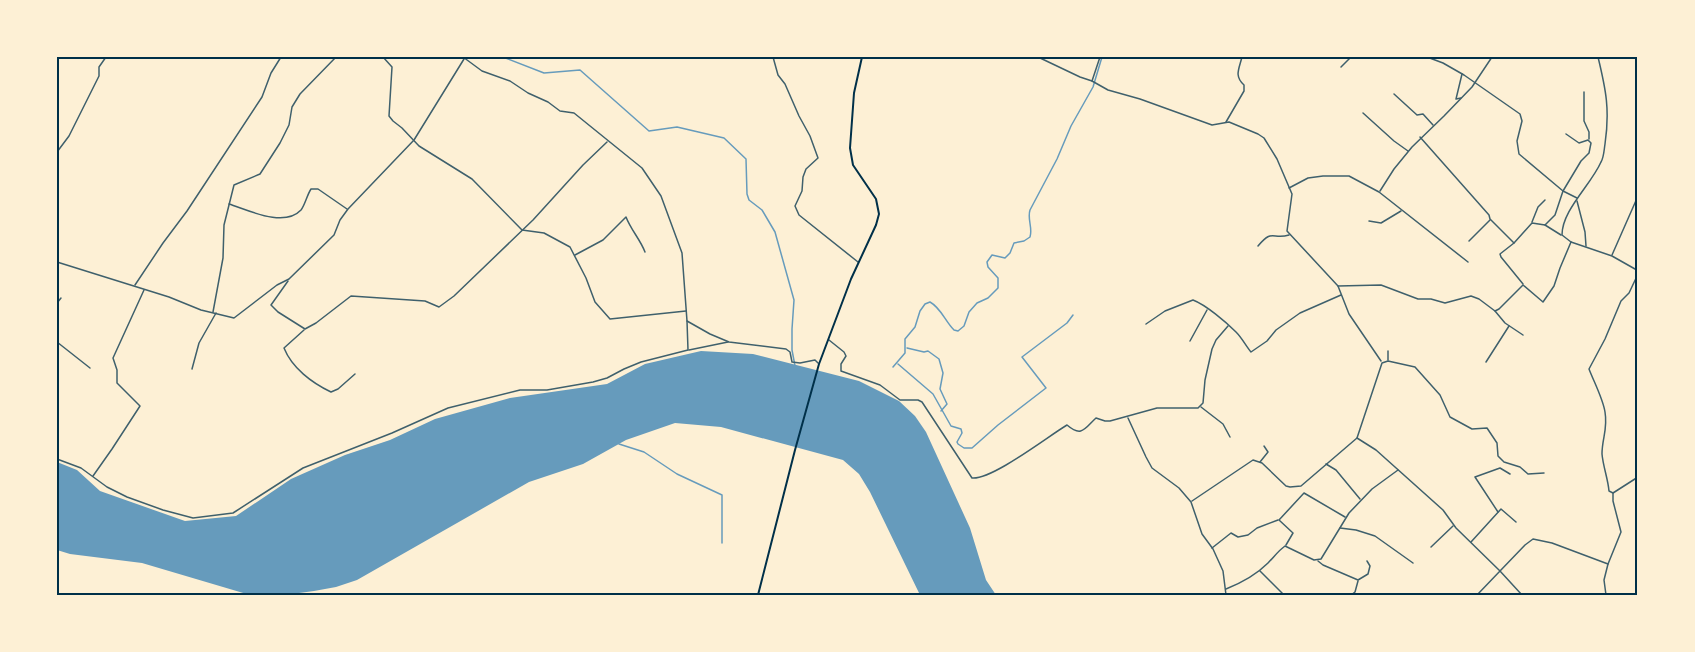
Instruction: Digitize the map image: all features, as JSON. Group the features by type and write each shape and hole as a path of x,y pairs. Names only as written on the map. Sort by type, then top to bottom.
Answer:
{"main road":[{"path":"758,595 819,364 879,214 876,199 853,165 850,148 854,93 862,57"}],"street":[{"path":"57,152 69,136 99,76 99,67 106,57"},
{"path":"135,285 262,97 281,57"},
{"path":"192,369 199,343 214,313 223,258 224,225 234,185 260,174 289,125 292,107 300,94 336,57"},
{"path":"383,57 392,67 389,116 393,122 419,146 472,179 522,230 544,233 570,247 595,302 610,319 686,311"},
{"path":"773,57 778,75 785,84 818,158 806,170 803,177 802,191 795,206 796,212 859,262"},
{"path":"1038,57 1108,90 1212,125 1230,122 1264,138 1277,159 1292,194 1287,231 1338,286 1349,314 1382,363"},
{"path":"1092,81 1100,57"},
{"path":"1226,122 1244,91 1244,85 1237,76 1242,57"},
{"path":"1341,68 1351,57"},
{"path":"1427,57 1462,74 1520,114 1522,121 1517,141 1519,154 1563,191 1577,199 1587,247"},
{"path":"1379,192 1408,151 1462,98 1492,57"},
{"path":"1562,235 1577,199 1590,183 1603,160 1608,122 1606,92 1598,57"},
{"path":"305,329 271,305 289,279 334,235 340,220 348,209 414,140 464,58 482,71 510,81 560,111 574,113 642,168 661,196 682,253 688,350"},
{"path":"1462,74 1456,99 1462,98"},
{"path":"1545,225 1555,215 1563,191 1581,161 1589,153 1591,143 1588,140 1589,132 1584,121 1584,92"},
{"path":"1394,94 1417,115 1423,114 1433,126"},
{"path":"1363,113 1408,151"},
{"path":"1566,134 1579,143 1588,140"},
{"path":"1420,137 1489,215 1490,219 1514,243"},
{"path":"355,374 331,392 303,374 284,348 305,329 351,296 425,301 439,307 463,288 608,141"},
{"path":"1288,188 1308,178 1349,176 1379,192 1468,262"},
{"path":"229,204 267,218 293,216 302,208 311,189 318,189 348,209"},
{"path":"1612,256 1638,196"},
{"path":"1545,200 1538,207 1532,223 1514,243 1500,254 1501,257 1523,285 1543,302 1554,286 1571,242"},
{"path":"1369,221 1381,223 1402,211"},
{"path":"575,256 603,240 626,217 645,252"},
{"path":"1470,242 1490,219"},
{"path":"1532,223 1545,225 1571,242 1612,256 1638,273 1629,292 1621,301 1589,369 1603,402 1607,428 1602,457 1621,531 1604,580 1606,595"},
{"path":"1258,246 1267,236 1290,235"},
{"path":"57,262 135,285 201,310 234,318 277,285 289,279"},
{"path":"1338,286 1381,285 1418,299 1431,299 1444,303 1471,296 1479,299 1509,326 1523,335"},
{"path":"1495,311 1523,285"},
{"path":"92,476 140,406 117,383 117,370 113,358 144,288"},
{"path":"1146,324 1165,312 1193,300 1238,334 1251,352 1300,312 1342,295"},
{"path":"57,303 61,298"},
{"path":"1190,341 1207,309"},
{"path":"687,321 729,342"},
{"path":"1201,407 1212,349 1216,340 1228,326"},
{"path":"1486,362 1509,326"},
{"path":"828,339 846,356 841,364 841,371 880,385 900,400 922,402 972,478 975,479 998,469 1067,425 1079,432 1096,418 1105,421 1157,408 1201,407 1223,423 1230,436"},
{"path":"57,342 90,368"},
{"path":"57,459 81,468 107,487 126,497 193,518 233,513 303,468 448,408 520,390 547,390 592,382 608,378 640,362 729,342 786,349 790,351 792,362 815,360 819,364"},
{"path":"1388,351 1388,361"},
{"path":"1382,363 1388,361 1415,367 1440,395 1450,417 1472,429 1487,428 1497,443 1498,456 1504,462 1520,467 1528,474 1544,472"},
{"path":"1191,502 1253,460 1273,473 1282,483 1290,487 1301,486 1357,438 1382,363"},
{"path":"1128,417 1152,468 1179,488 1191,502 1202,534 1223,571 1226,595"},
{"path":"1357,438 1376,450 1443,510 1454,525 1522,595"},
{"path":"1259,462 1268,452 1264,446"},
{"path":"1326,464 1336,470 1361,499"},
{"path":"1498,512 1475,477 1500,468 1510,474"},
{"path":"1317,561 1321,559 1346,517 1361,499 1398,470"},
{"path":"1613,493 1638,477"},
{"path":"1212,548 1232,532 1238,537 1248,535 1257,528 1279,520 1304,493 1346,517"},
{"path":"1470,542 1501,509 1516,522"},
{"path":"1226,589 1244,582 1267,565 1285,546 1293,533 1279,520"},
{"path":"1431,547 1454,525"},
{"path":"1339,528 1375,536 1413,563"},
{"path":"1476,595 1533,539 1552,543 1608,564"},
{"path":"1285,546 1358,580"},
{"path":"1351,595 1355,592 1358,580 1368,574 1370,566 1367,561"},
{"path":"1259,570 1284,595"}],"water":[{"path":"701,351 753,354 859,381 899,401 915,416 926,432 970,528 986,580 996,595 920,595 870,492 859,474 843,460 721,427 675,423 626,440 583,464 529,482 357,580 336,587 284,595 250,595 142,563 70,554 57,550 57,462 77,470 100,491 185,521 236,516 291,479 345,455 390,440 435,419 510,398 607,384 645,364"}],"waterway":[{"path":"503,57 544,73 580,70 649,131 677,127 724,138 746,159 749,200 762,210 775,232 794,300 792,350 795,366"},
{"path":"893,367 905,353 905,339 915,327 925,304 930,302 934,305 954,330 958,331 964,326 969,312 977,303 988,298 998,288 998,278 988,267 987,262 992,255 1005,258 1014,243 1030,237 1030,210 1057,159 1071,126 1093,87 1102,57"},
{"path":"898,364 933,394 951,426 961,429 958,444 964,448 972,448 1046,388 1022,357 1067,323 1073,315"},
{"path":"907,348 928,351 939,359 943,373 940,389 947,404 941,411"},
{"path":"619,444 644,452 677,474 722,495 722,543"}]}
